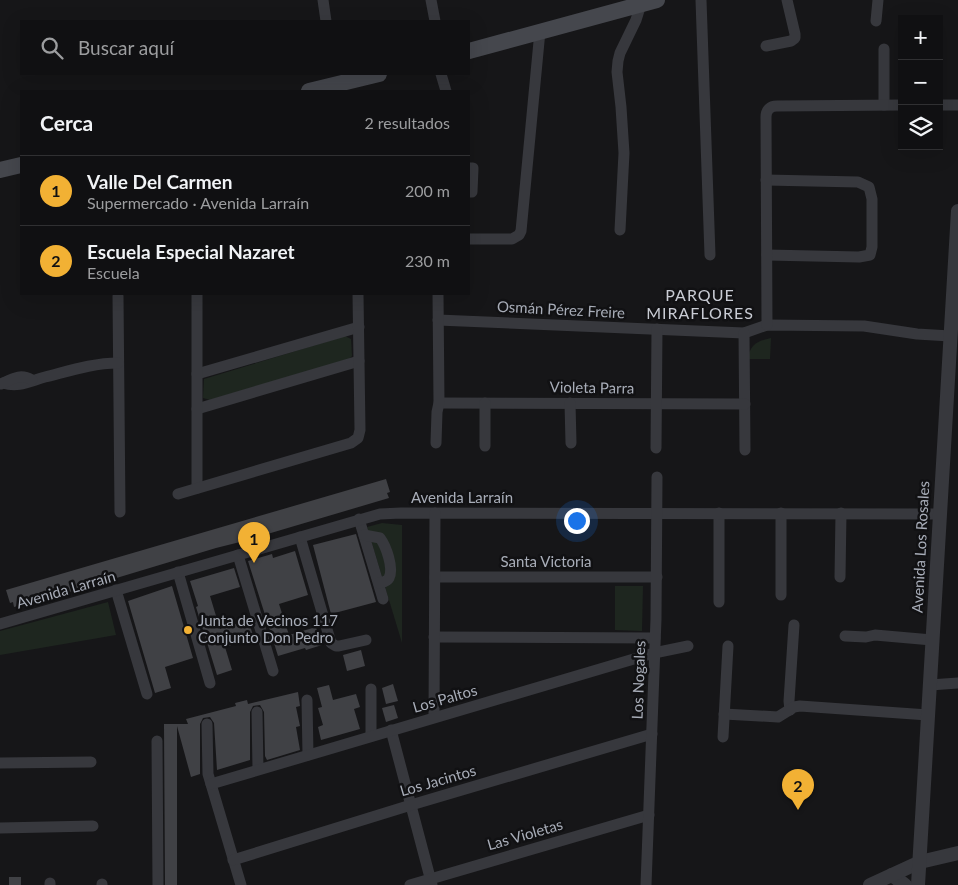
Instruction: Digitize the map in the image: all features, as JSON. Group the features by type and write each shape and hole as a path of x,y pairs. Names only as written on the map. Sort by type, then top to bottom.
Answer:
{"main road":[{"path":"470,51 649,2"},
{"path":"310,90 335,79 370,75"},
{"path":"0,170 20,165"}],"street":[{"path":"323,0 326,20"},
{"path":"431,0 435,20"},
{"path":"701,0 710,255"},
{"path":"766,46 791,41 795,38 787,0"},
{"path":"876,21 878,0"},
{"path":"620,230 624,153 617,72 618,61 636,20 649,2"},
{"path":"470,239 506,240 516,238 521,231 540,32"},
{"path":"884,49 884,106"},
{"path":"441,75 446,90"},
{"path":"767,325 766,117 769,109 777,106 898,105"},
{"path":"943,105 958,105"},
{"path":"470,168 472,168 472,192 470,192"},
{"path":"766,180 858,182 869,187 872,199 872,247 870,254 859,257 767,255"},
{"name":"Avenida Los Rosales","path":"918,885 958,211"},
{"path":"197,295 197,488"},
{"path":"178,494 351,443 358,438 360,430 358,295"},
{"path":"436,443 439,403 438,295"},
{"path":"118,296 120,512"},
{"name":"Osmán Pérez Freire","path":"438,320 744,333 767,325 864,326 917,334 950,336"},
{"path":"197,374 359,327"},
{"path":"656,448 657,329"},
{"path":"744,333 745,450"},
{"path":"197,409 359,361"},
{"path":"2,384 18,386 32,380 93,365 118,363"},
{"name":"Violeta Parra","path":"439,403 744,404"},
{"path":"485,403 485,446"},
{"path":"570,403 571,443"},
{"name":"Los Nogales","path":"646,885 656,638 657,477"},
{"path":"434,717 435,512"},
{"name":"Avenida Larraín","path":"0,624 360,519 391,513 940,514"},
{"path":"719,513 719,602"},
{"path":"781,513 781,595"},
{"path":"840,577 841,513"},
{"path":"360,519 383,599"},
{"path":"364,535 380,538 390,560 390,575 387,580 379,583"},
{"path":"300,537 331,643 339,646 366,640"},
{"path":"238,555 273,671"},
{"path":"178,572 210,683"},
{"name":"Santa Victoria","path":"434,577 657,577"},
{"path":"116,590 147,694"},
{"path":"790,710 794,625"},
{"path":"844,636 866,637 875,635 932,640"},
{"path":"434,637 656,638"},
{"name":"Los Paltos","path":"211,784 654,653 688,646"},
{"path":"723,737 728,646"},
{"path":"930,685 958,683"},
{"path":"371,689 371,736"},
{"path":"307,700 308,755"},
{"path":"724,714 778,717 800,706 928,715"},
{"path":"257,712 258,769"},
{"path":"207,724 208,774 241,885"},
{"path":"391,730 431,882"},
{"name":"Los Jacintos","path":"234,860 411,805 652,734"},
{"path":"157,741 158,885"},
{"path":"0,763 91,762"},
{"name":"Las Violetas","path":"410,885 431,882 649,815"},
{"path":"0,828 93,826"},
{"path":"870,885 920,862 958,852"},
{"path":"892,875 905,885"}],"shaded area":[{"path":"345,336 351,339 352,356 349,359 210,400 203,398 204,379"},
{"path":"771,338 770,359 747,359 750,350 755,344"},
{"path":"382,523 402,525 402,643 367,527"},
{"path":"615,586 643,586 642,631 615,630"},
{"path":"108,602 116,635 0,655 0,631"}],"building":[{"path":"386,479 390,492 387,493 389,498 80,589 14,607 13,602 10,603 6,590"},
{"path":"356,534 376,602 331,614 313,545"},
{"path":"295,551 308,595 279,604 289,635 316,627 322,645 278,656 248,561 272,554 273,558"},
{"path":"234,568 240,587 210,596 220,629 248,620 254,638 225,647 232,670 217,675 190,581"},
{"path":"172,586 193,658 165,667 171,688 155,693 128,601"},
{"path":"361,650 365,666 347,671 343,655"},
{"path":"393,684 398,701 386,704 382,688"},
{"path":"329,685 333,700 356,694 360,707 354,709 360,729 321,740 318,727 323,725 318,708 322,707 317,688"},
{"path":"298,692 300,706 296,707 300,726 296,727 300,750 267,760 265,756 264,712 260,705 253,706 250,712 250,760 217,770 214,723 210,717 203,718 200,724 200,774 191,777 177,726 177,885 165,885 164,724 188,724 186,719 236,706 235,703 247,700 248,704"},
{"path":"394,705 398,718 386,722 382,708"},
{"path":"9,877 21,877 21,885 9,885"}],"place":[{"name":"Valle Del Carmen","path":"254,563"},
{"name":"Junta de Vecinos 117 Conjunto Don Pedro","path":"188,630"},
{"name":"Escuela Especial Nazaret","path":"798,810"}],"district":[{"name":"PARQUE MIRAFLORES","path":"700,304"}]}
